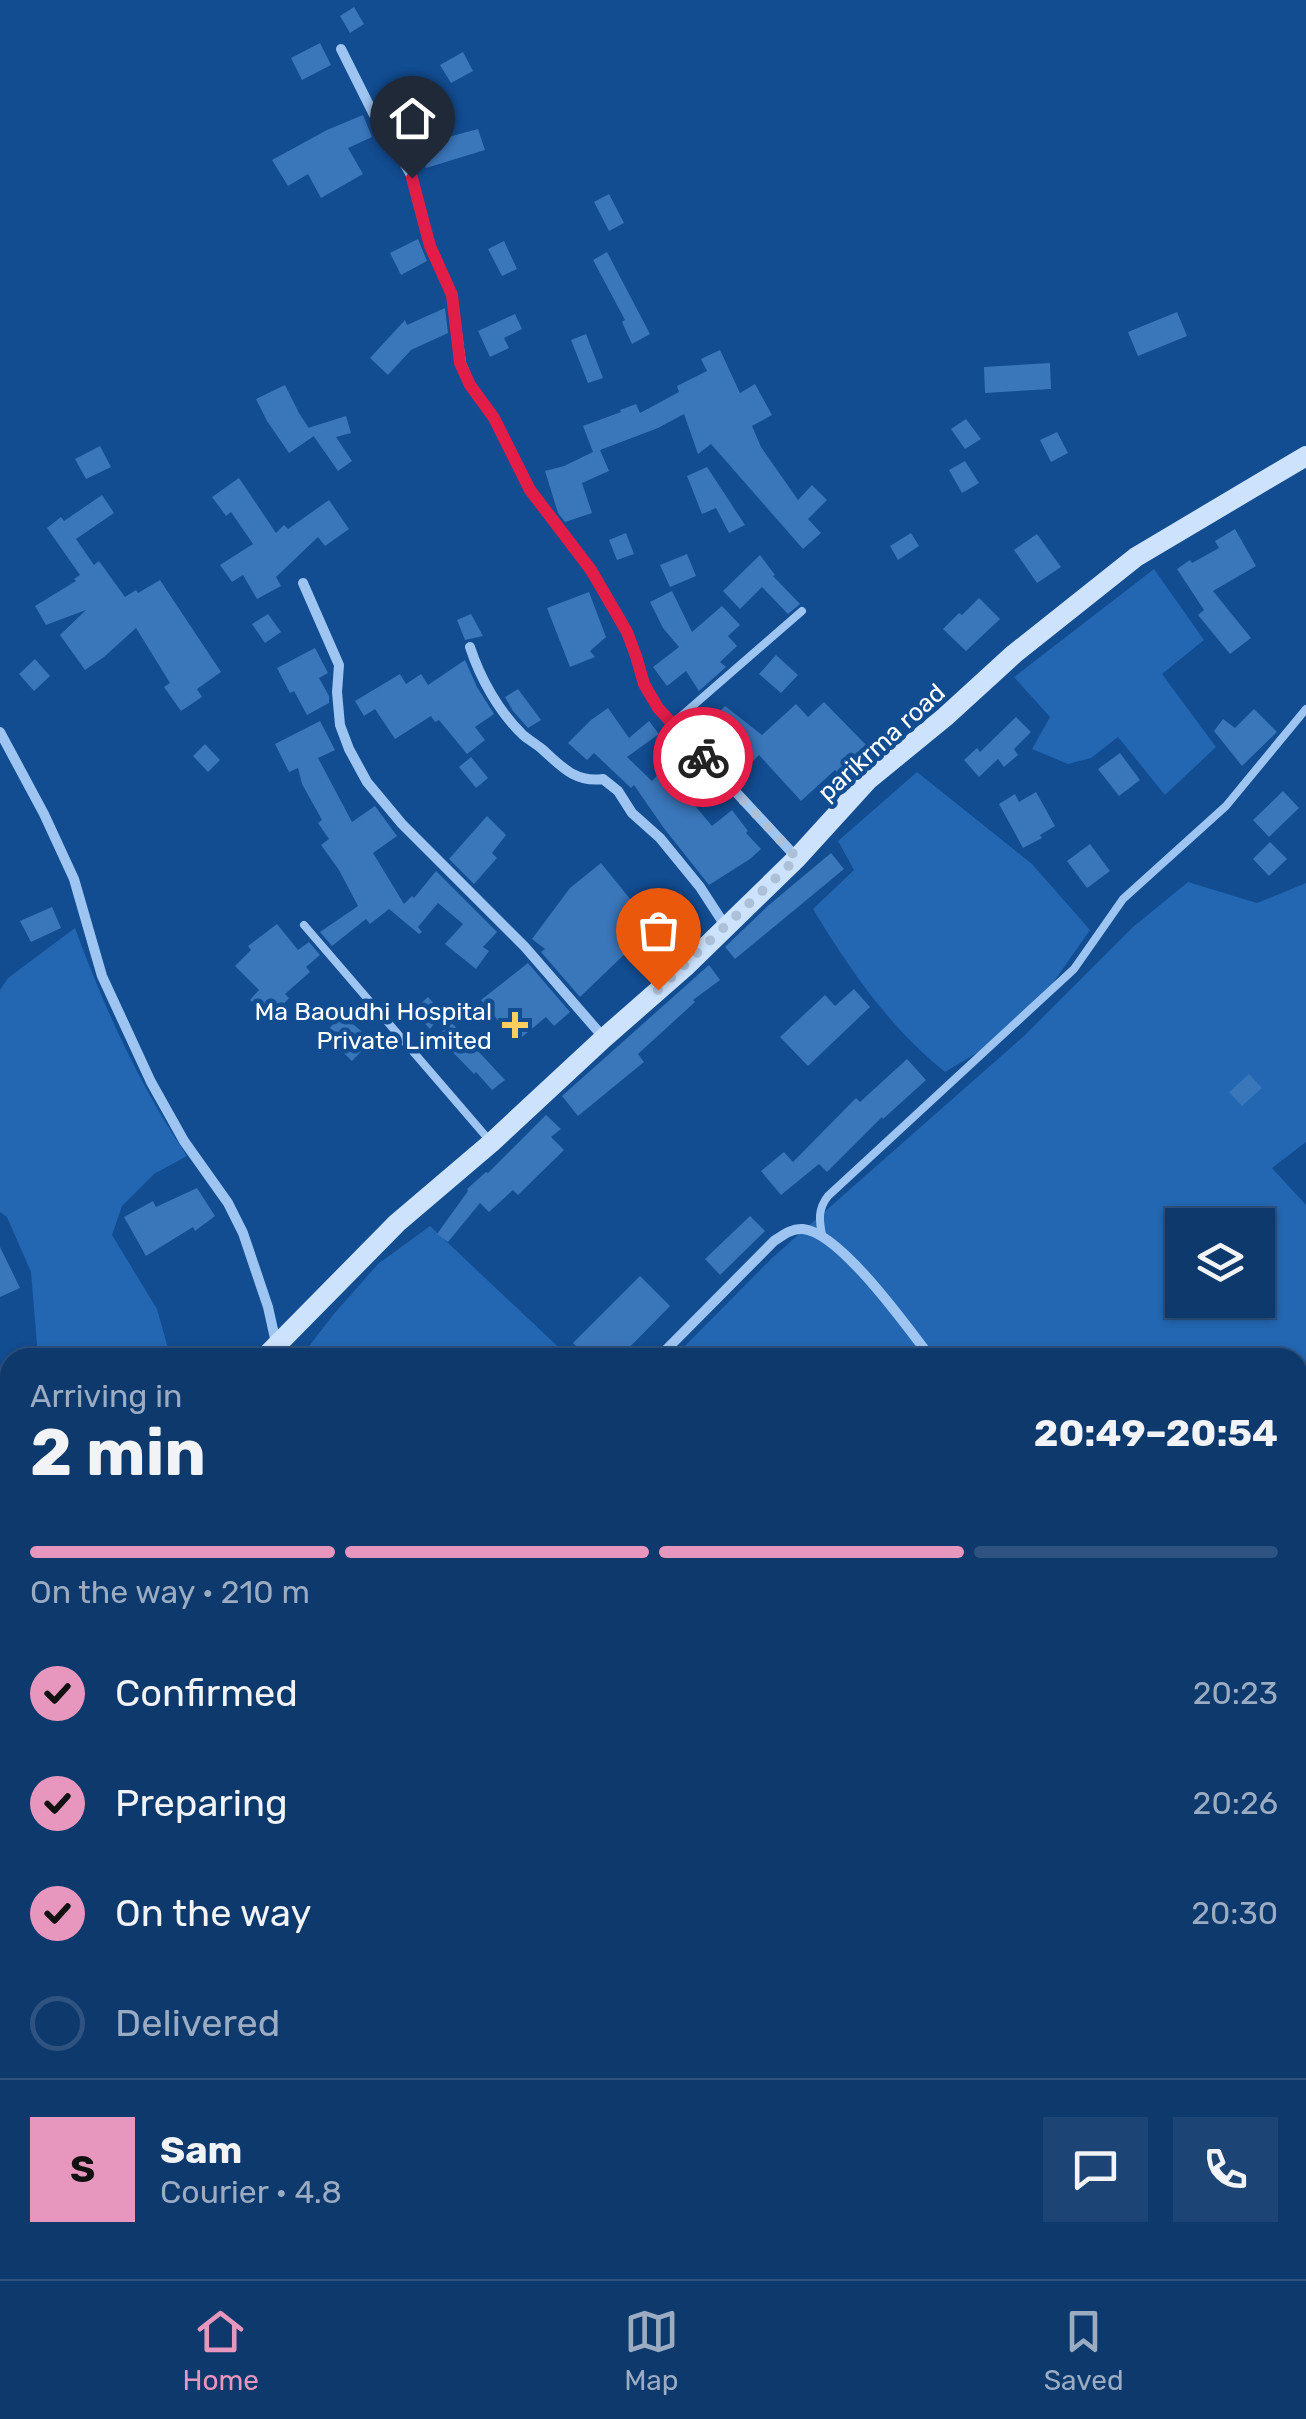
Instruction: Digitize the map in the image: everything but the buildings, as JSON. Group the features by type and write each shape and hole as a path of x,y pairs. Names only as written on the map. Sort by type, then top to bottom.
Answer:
{"street":[{"path":"341,49 376,119 412,178 430,246 452,295 460,363 470,385 494,418 530,490 591,570 627,632 644,684 658,708 797,858"},
{"name":"parikrma road","path":"279,1348 397,1222 684,967 797,858 868,780 1014,654 1136,557 1306,456"},
{"path":"303,582 339,665 340,725 367,782 402,824 525,947 604,1038"},
{"path":"470,648 494,698 523,734 564,769 588,781 603,779 618,792 700,886 726,927"},
{"path":"0,732 74,880 102,976 151,1082 243,1234 268,1307 274,1348"},
{"path":"668,1348 774,1241 790,1230 804,1229 822,1235 886,1296 924,1348"}],"lane":[{"path":"672,724 802,611"},
{"path":"822,1235 820,1206 828,1196 1074,969 1123,899 1226,806 1306,709"},
{"path":"304,925 491,1142"}],"shaded area":[{"path":"1154,569 1204,640 1162,674 1216,747 1165,795 1118,737 1091,758 1068,764 1032,749 1050,717 1014,677"},
{"path":"917,772 1032,864 1090,930 1041,1000 1000,1039 945,1072 906,1036 872,996 813,909 854,870 838,841"},
{"path":"1188,882 1257,903 1306,883 1306,1142 1272,1168 1306,1205 1306,1348 683,1348 772,1258 1025,1035 1133,927"},
{"path":"75,928 124,1046 187,1156 154,1174 122,1206 112,1235 157,1309 168,1348 37,1348 31,1272 7,1217 0,1212 0,990 8,978"},
{"path":"430,1226 559,1348 308,1348 378,1264"}],"way so far":[{"path":"658,990 797,858 703,757"}],"place":[{"name":"Ma Baoudhi Hospital Private Limited","path":"515,1025"}],"route":[{"path":"412,178 430,246 452,295 460,363 470,385 494,418 530,490 591,570 627,632 644,684 658,708 703,757"}]}
